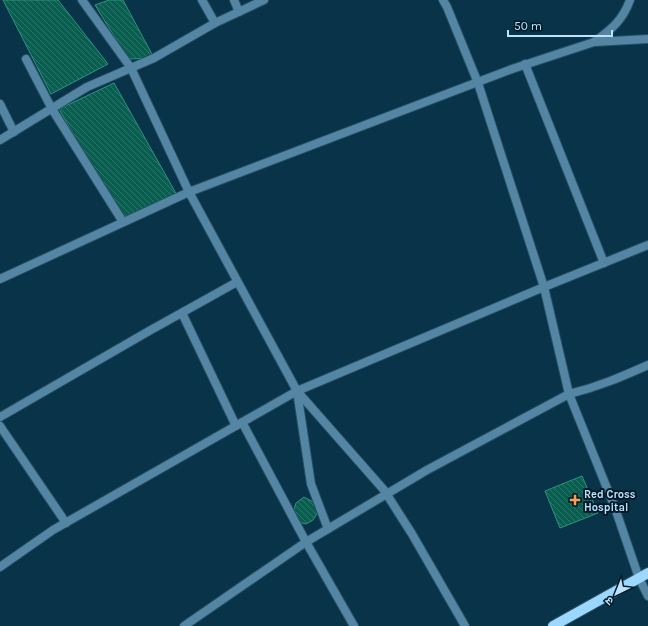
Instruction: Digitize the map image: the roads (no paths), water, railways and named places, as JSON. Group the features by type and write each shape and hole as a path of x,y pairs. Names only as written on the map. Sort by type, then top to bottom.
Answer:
{"main road":[{"path":"553,626 644,576"}],"street":[{"path":"82,0 131,68 189,192 296,391 386,494 412,534 465,626"},
{"path":"202,0 215,23"},
{"path":"234,0 239,12"},
{"path":"0,140 87,87 154,58 215,23 264,0"},
{"path":"442,0 447,7 478,83 544,287 569,394 644,576 648,596"},
{"path":"594,42 609,31 626,12 630,0"},
{"path":"0,279 189,192 525,64 594,42 648,39"},
{"path":"26,59 52,109 123,222"},
{"path":"525,64 604,263"},
{"path":"0,104 14,132"},
{"path":"0,567 66,522 296,391 648,245"},
{"path":"0,417 238,282"},
{"path":"182,313 239,424 354,626"},
{"path":"184,626 306,542 427,470 569,394 607,383 648,365"},
{"path":"296,391 311,484 328,529"},
{"path":"0,426 66,522"}],"place":[{"name":"Red Cross Hospital","path":"575,500"}]}
